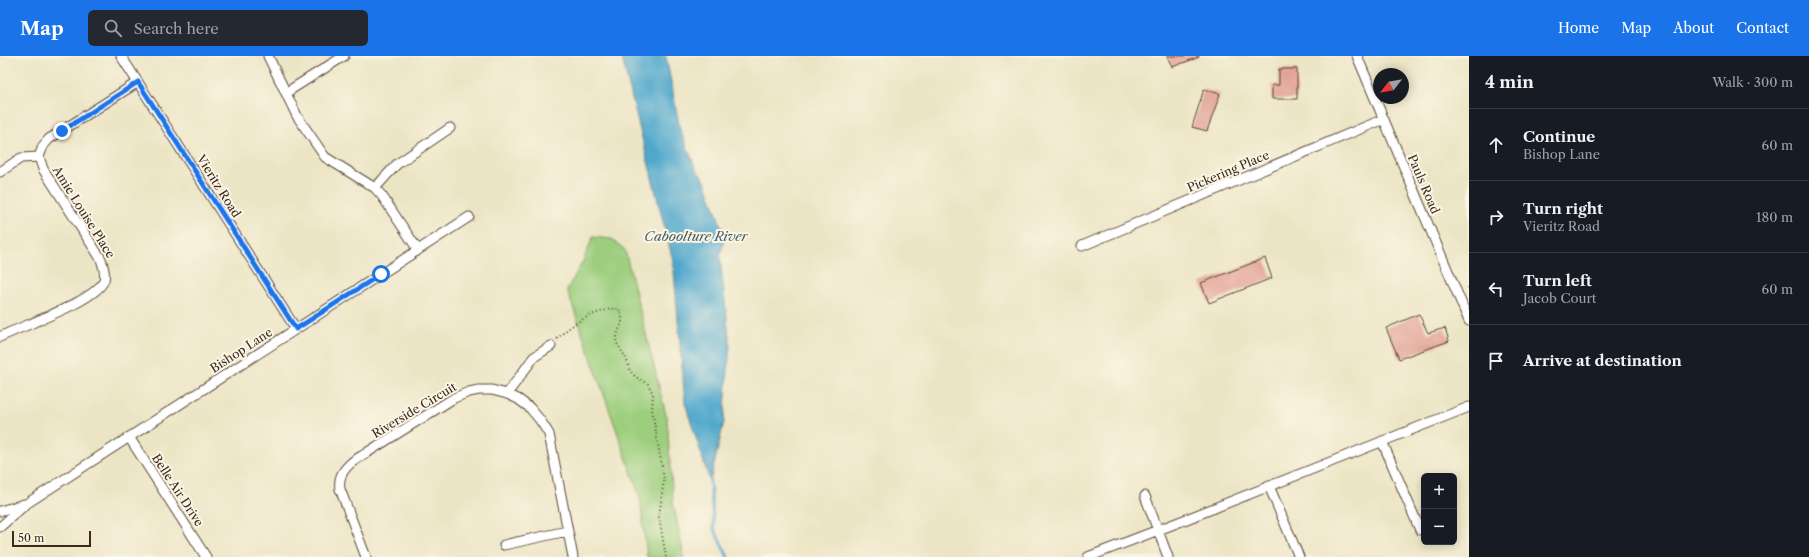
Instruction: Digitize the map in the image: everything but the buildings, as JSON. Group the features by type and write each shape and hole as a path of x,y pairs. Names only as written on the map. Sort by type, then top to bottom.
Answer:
{"street":[{"name":"Vieritz Road","path":"121,56 296,329"},
{"path":"268,56 287,92 297,116 325,157 375,188 418,250"},
{"path":"287,92 344,56"},
{"name":"Pauls Road","path":"1356,56 1469,321"},
{"path":"0,172 21,158 39,157 43,146 49,139 138,82"},
{"name":"Pickering Place","path":"1082,246 1384,119"},
{"path":"375,188 397,164 450,128"},
{"name":"Amie Louise Place","path":"0,337 75,304 98,288 104,280 104,270 101,259 43,169 39,157"},
{"name":"Bishop Lane","path":"0,527 26,504 469,217"},
{"path":"507,394 534,358 551,346"},
{"name":"Riverside Circuit","path":"366,557 340,489 339,483 345,468 352,462 459,396 479,390 492,390 518,398 530,408 549,434 573,557"},
{"path":"1088,557 1469,407"},
{"name":"Belle Air Drive","path":"129,437 206,557"},
{"path":"1382,442 1420,530"},
{"path":"1269,486 1299,557"},
{"path":"1145,496 1168,557"},
{"name":"Bishop Lane","path":"0,511 26,504"},
{"path":"504,545 568,531"}],"path":[{"path":"551,346 563,332 588,316 618,308 622,315 616,342 627,360 630,371 636,377 648,384 653,394 652,410 664,479 659,517 666,557"}],"green space":[{"path":"593,237 612,239 625,250 667,419 673,502 684,557 647,557 640,497 567,290 583,261"}],"water":[{"name":"Caboolture River","path":"623,56 666,56 680,129 696,169 705,181 725,236 720,257 730,345 724,422 710,482 685,403 673,261 623,63"}],"waterway":[{"name":"Caboolture River","path":"710,482 714,529 728,557"}],"route":[{"path":"62,131 138,82 296,329 381,274"}]}
